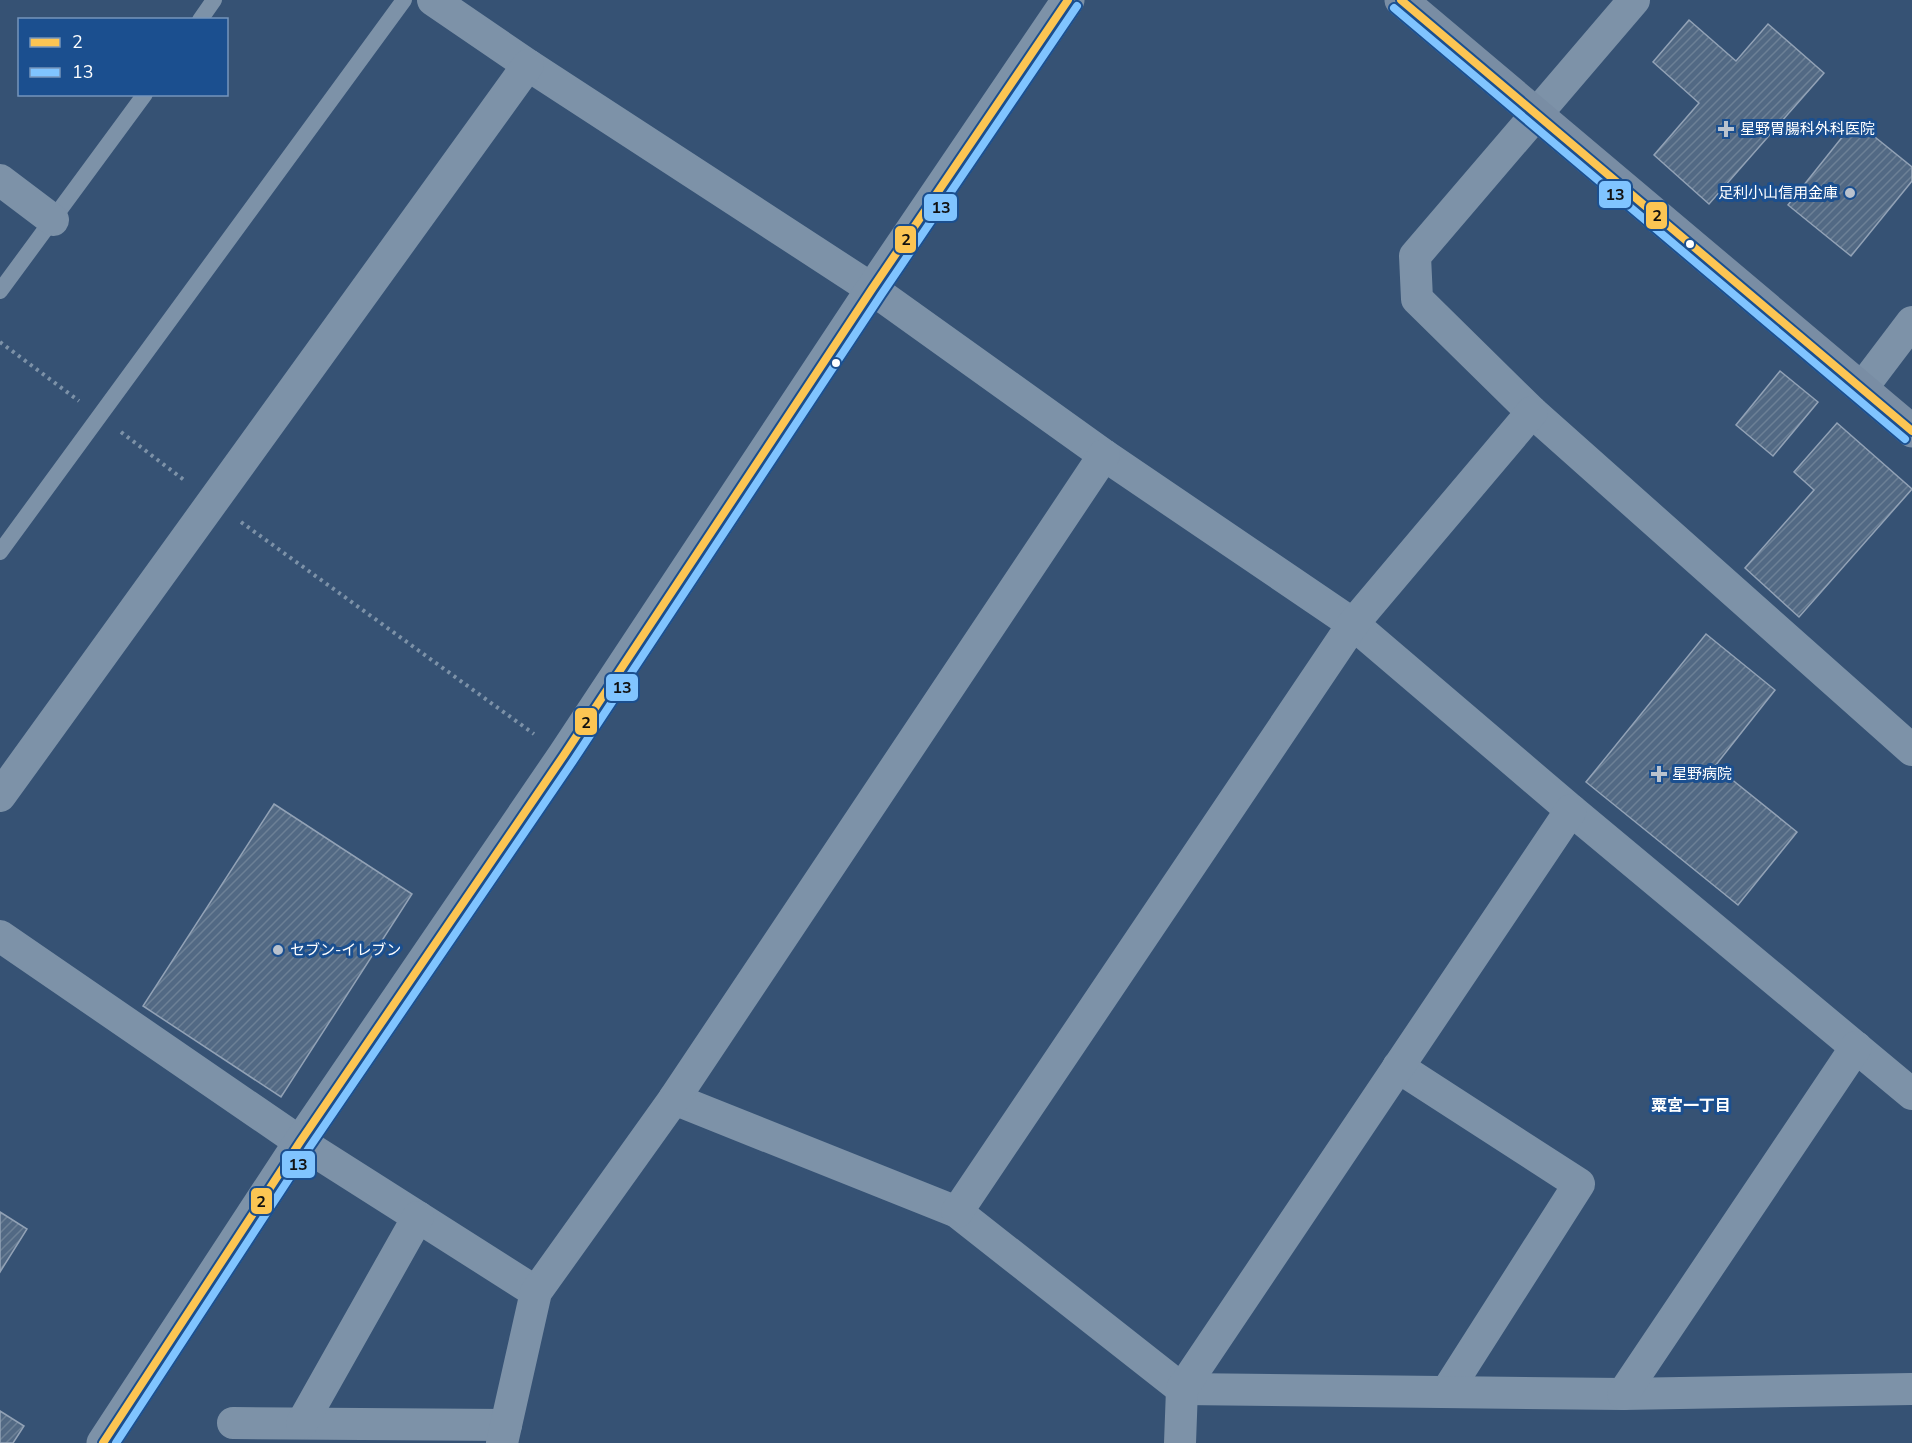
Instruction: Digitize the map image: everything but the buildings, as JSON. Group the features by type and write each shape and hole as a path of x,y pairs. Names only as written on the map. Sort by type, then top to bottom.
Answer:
{"main road":[{"path":"1401,0 1912,431"}],"street":[{"path":"433,0 872,289 1104,455 1353,624 1571,810 1912,1094"},
{"path":"103,1443 300,1142 564,755 872,289 1068,0"},
{"path":"1634,0 1415,256 1417,299 1532,412 1912,750"},
{"path":"0,796 528,64"},
{"path":"0,180 53,220"},
{"path":"1862,388 1912,322"},
{"path":"957,1212 1353,624 1532,412"},
{"path":"233,1423 302,1423 504,1434 536,1292 674,1099 1104,455"},
{"path":"1180,1443 1182,1389 1571,810"},
{"path":"0,936 300,1142 536,1292"},
{"path":"1623,1394 1856,1047"},
{"path":"1398,1067 1579,1184 1447,1392"},
{"path":"674,1099 957,1212 1182,1389 1623,1394 1912,1389"},
{"path":"302,1423 418,1217"}],"lane":[{"path":"201,18 214,0"},
{"path":"0,552 404,0"},
{"path":"0,291 144,96"}],"path":[{"path":"0,342 212,501 564,755"}],"transit line":[{"name":"2","path":"103,1443 300,1142 564,755 872,289 1068,0"},
{"name":"2","path":"1401,0 1912,431"},
{"name":"13","path":"116,1443 309,1148 573,761 881,295 1077,6"},
{"name":"13","path":"1394,8 1905,439"}],"place":[{"name":"星野胃腸科外科医院","path":"1726,129"},
{"name":"足利小山信用金庫","path":"1850,193"},
{"name":"星野病院","path":"1659,774"},
{"name":"セブン-イレブン","path":"278,950"}],"district":[{"name":"粟宮一丁目","path":"1691,1106"}]}
